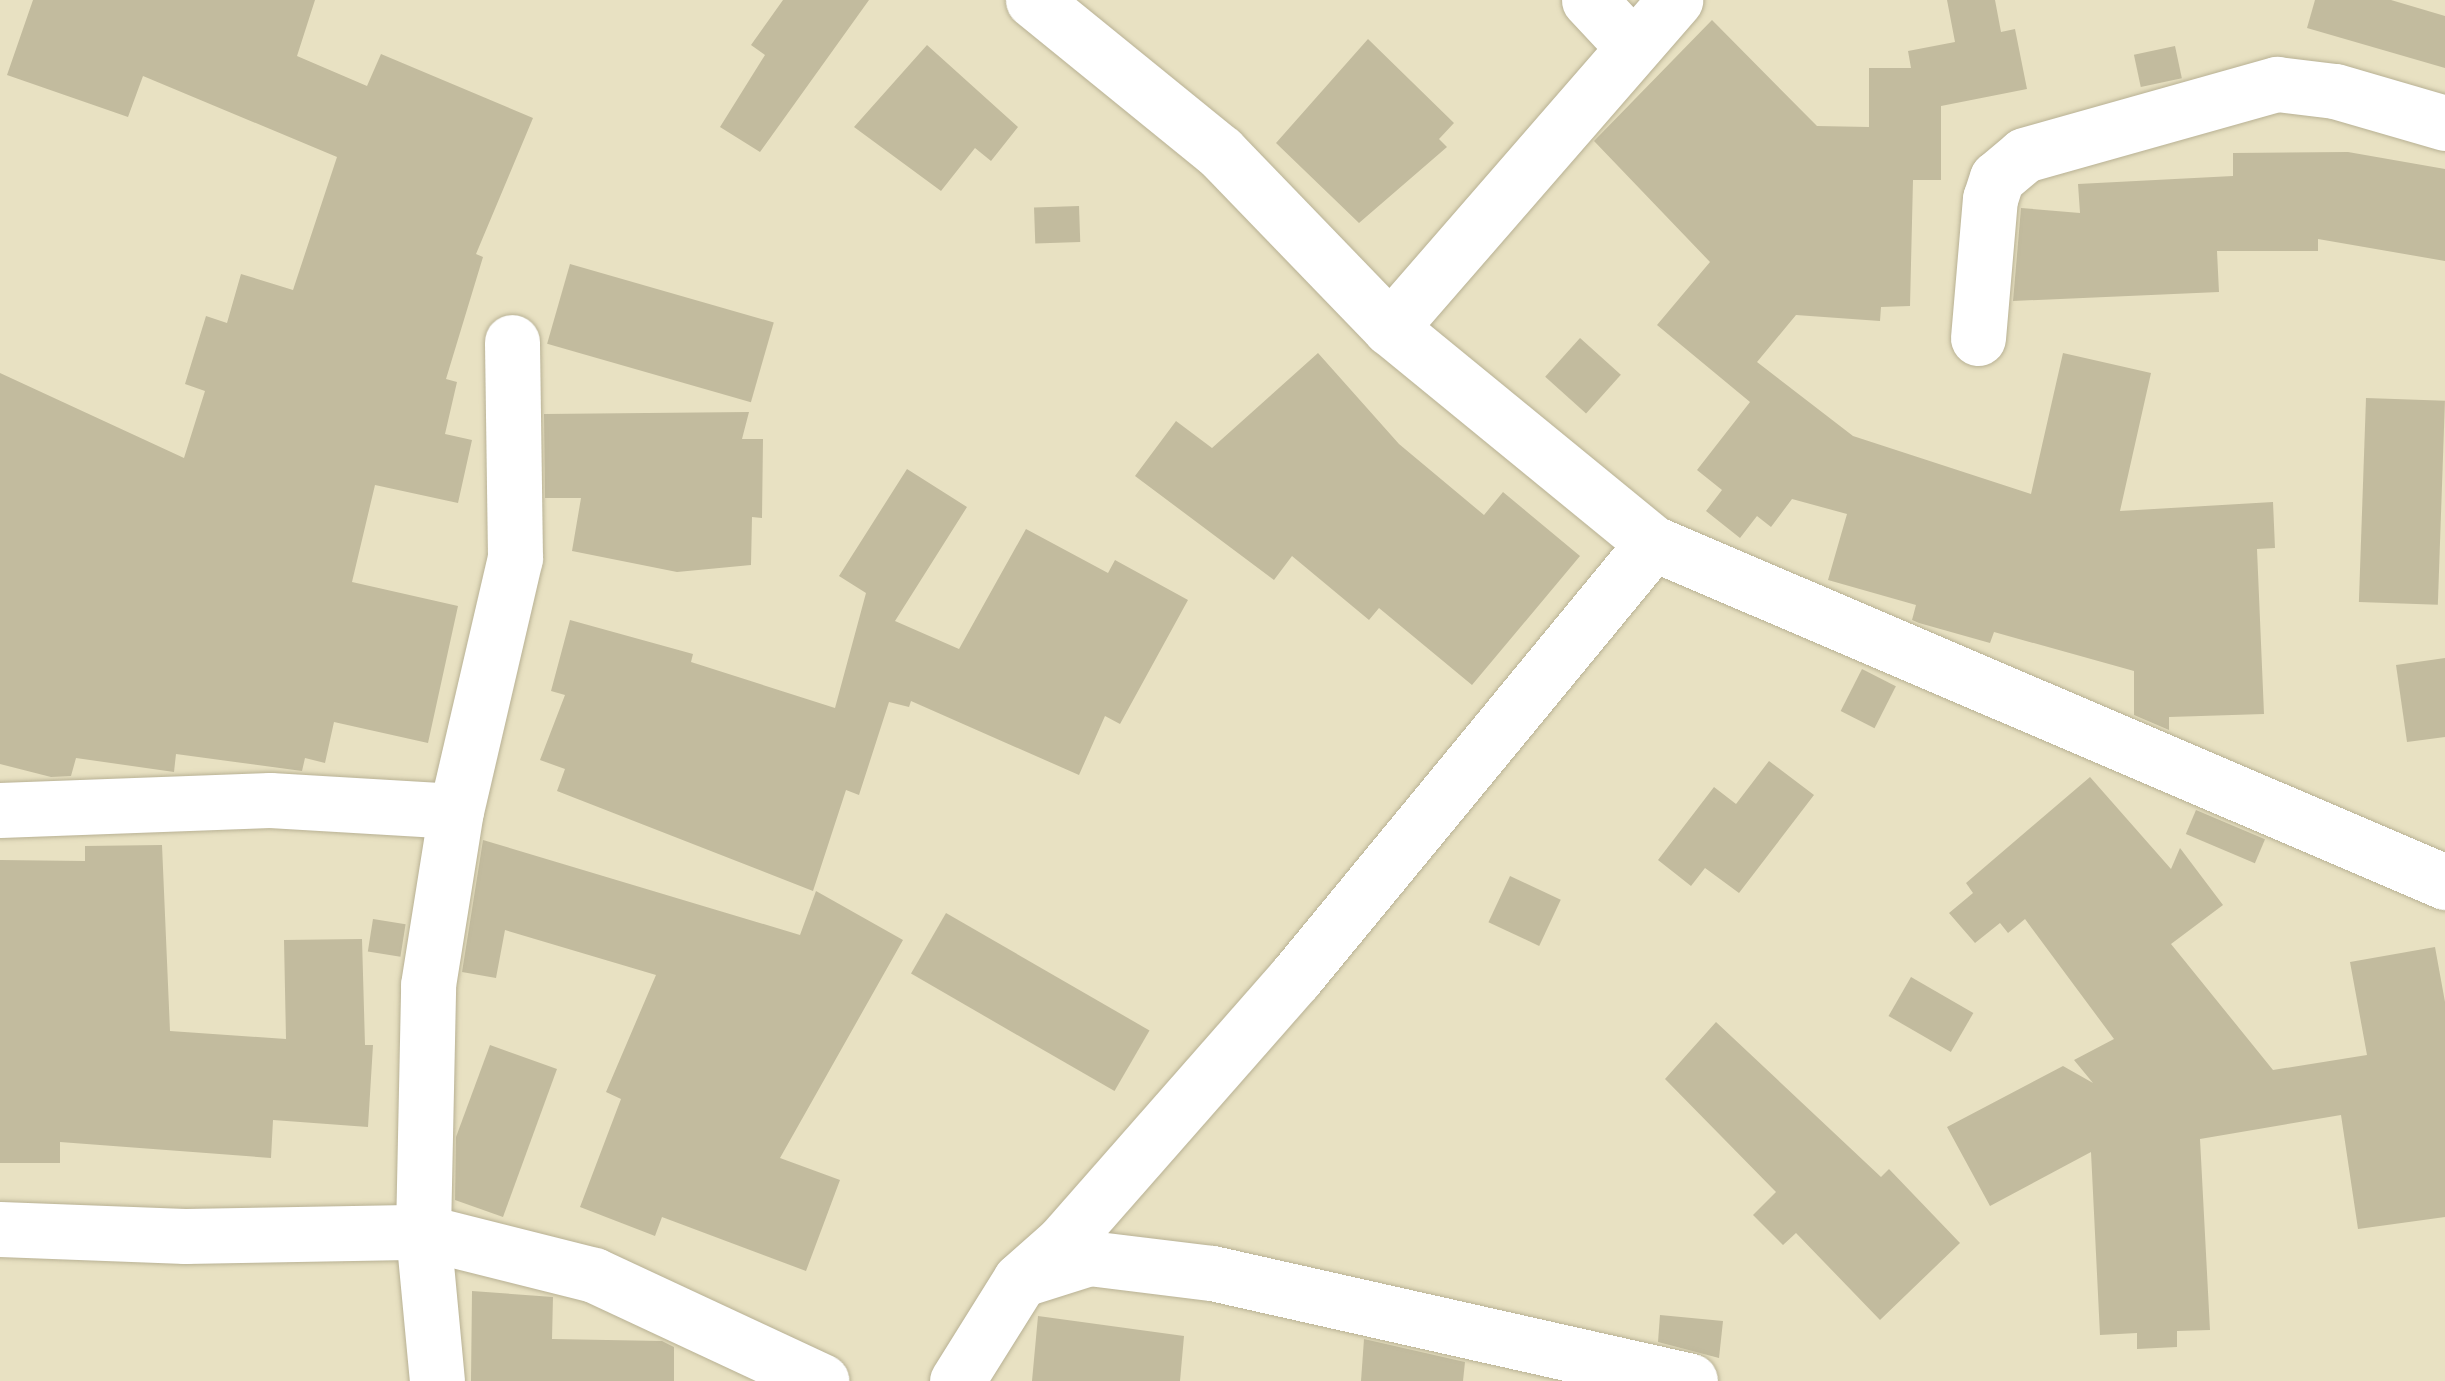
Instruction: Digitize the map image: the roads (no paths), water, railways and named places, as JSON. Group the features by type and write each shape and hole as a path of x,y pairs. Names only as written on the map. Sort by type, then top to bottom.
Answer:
{"street":[{"path":"1034,0 1220,152 1390,328 1652,543 2445,882"},
{"path":"1589,0 1631,45"},
{"path":"1390,328 1631,45 1674,0"},
{"path":"1978,338 1990,198 1997,178 2024,155 2276,84 2335,92 2445,124"},
{"path":"437,1381 423,1232 428,985 456,810 514,558 512,342"},
{"path":"958,1381 1020,1280 1063,1242 1295,978 1652,543"},
{"path":"0,810 270,800 456,810"},
{"path":"0,1229 186,1236 423,1232 594,1274 821,1381"},
{"path":"1020,1280 1090,1258 1212,1273 1690,1381"}]}
